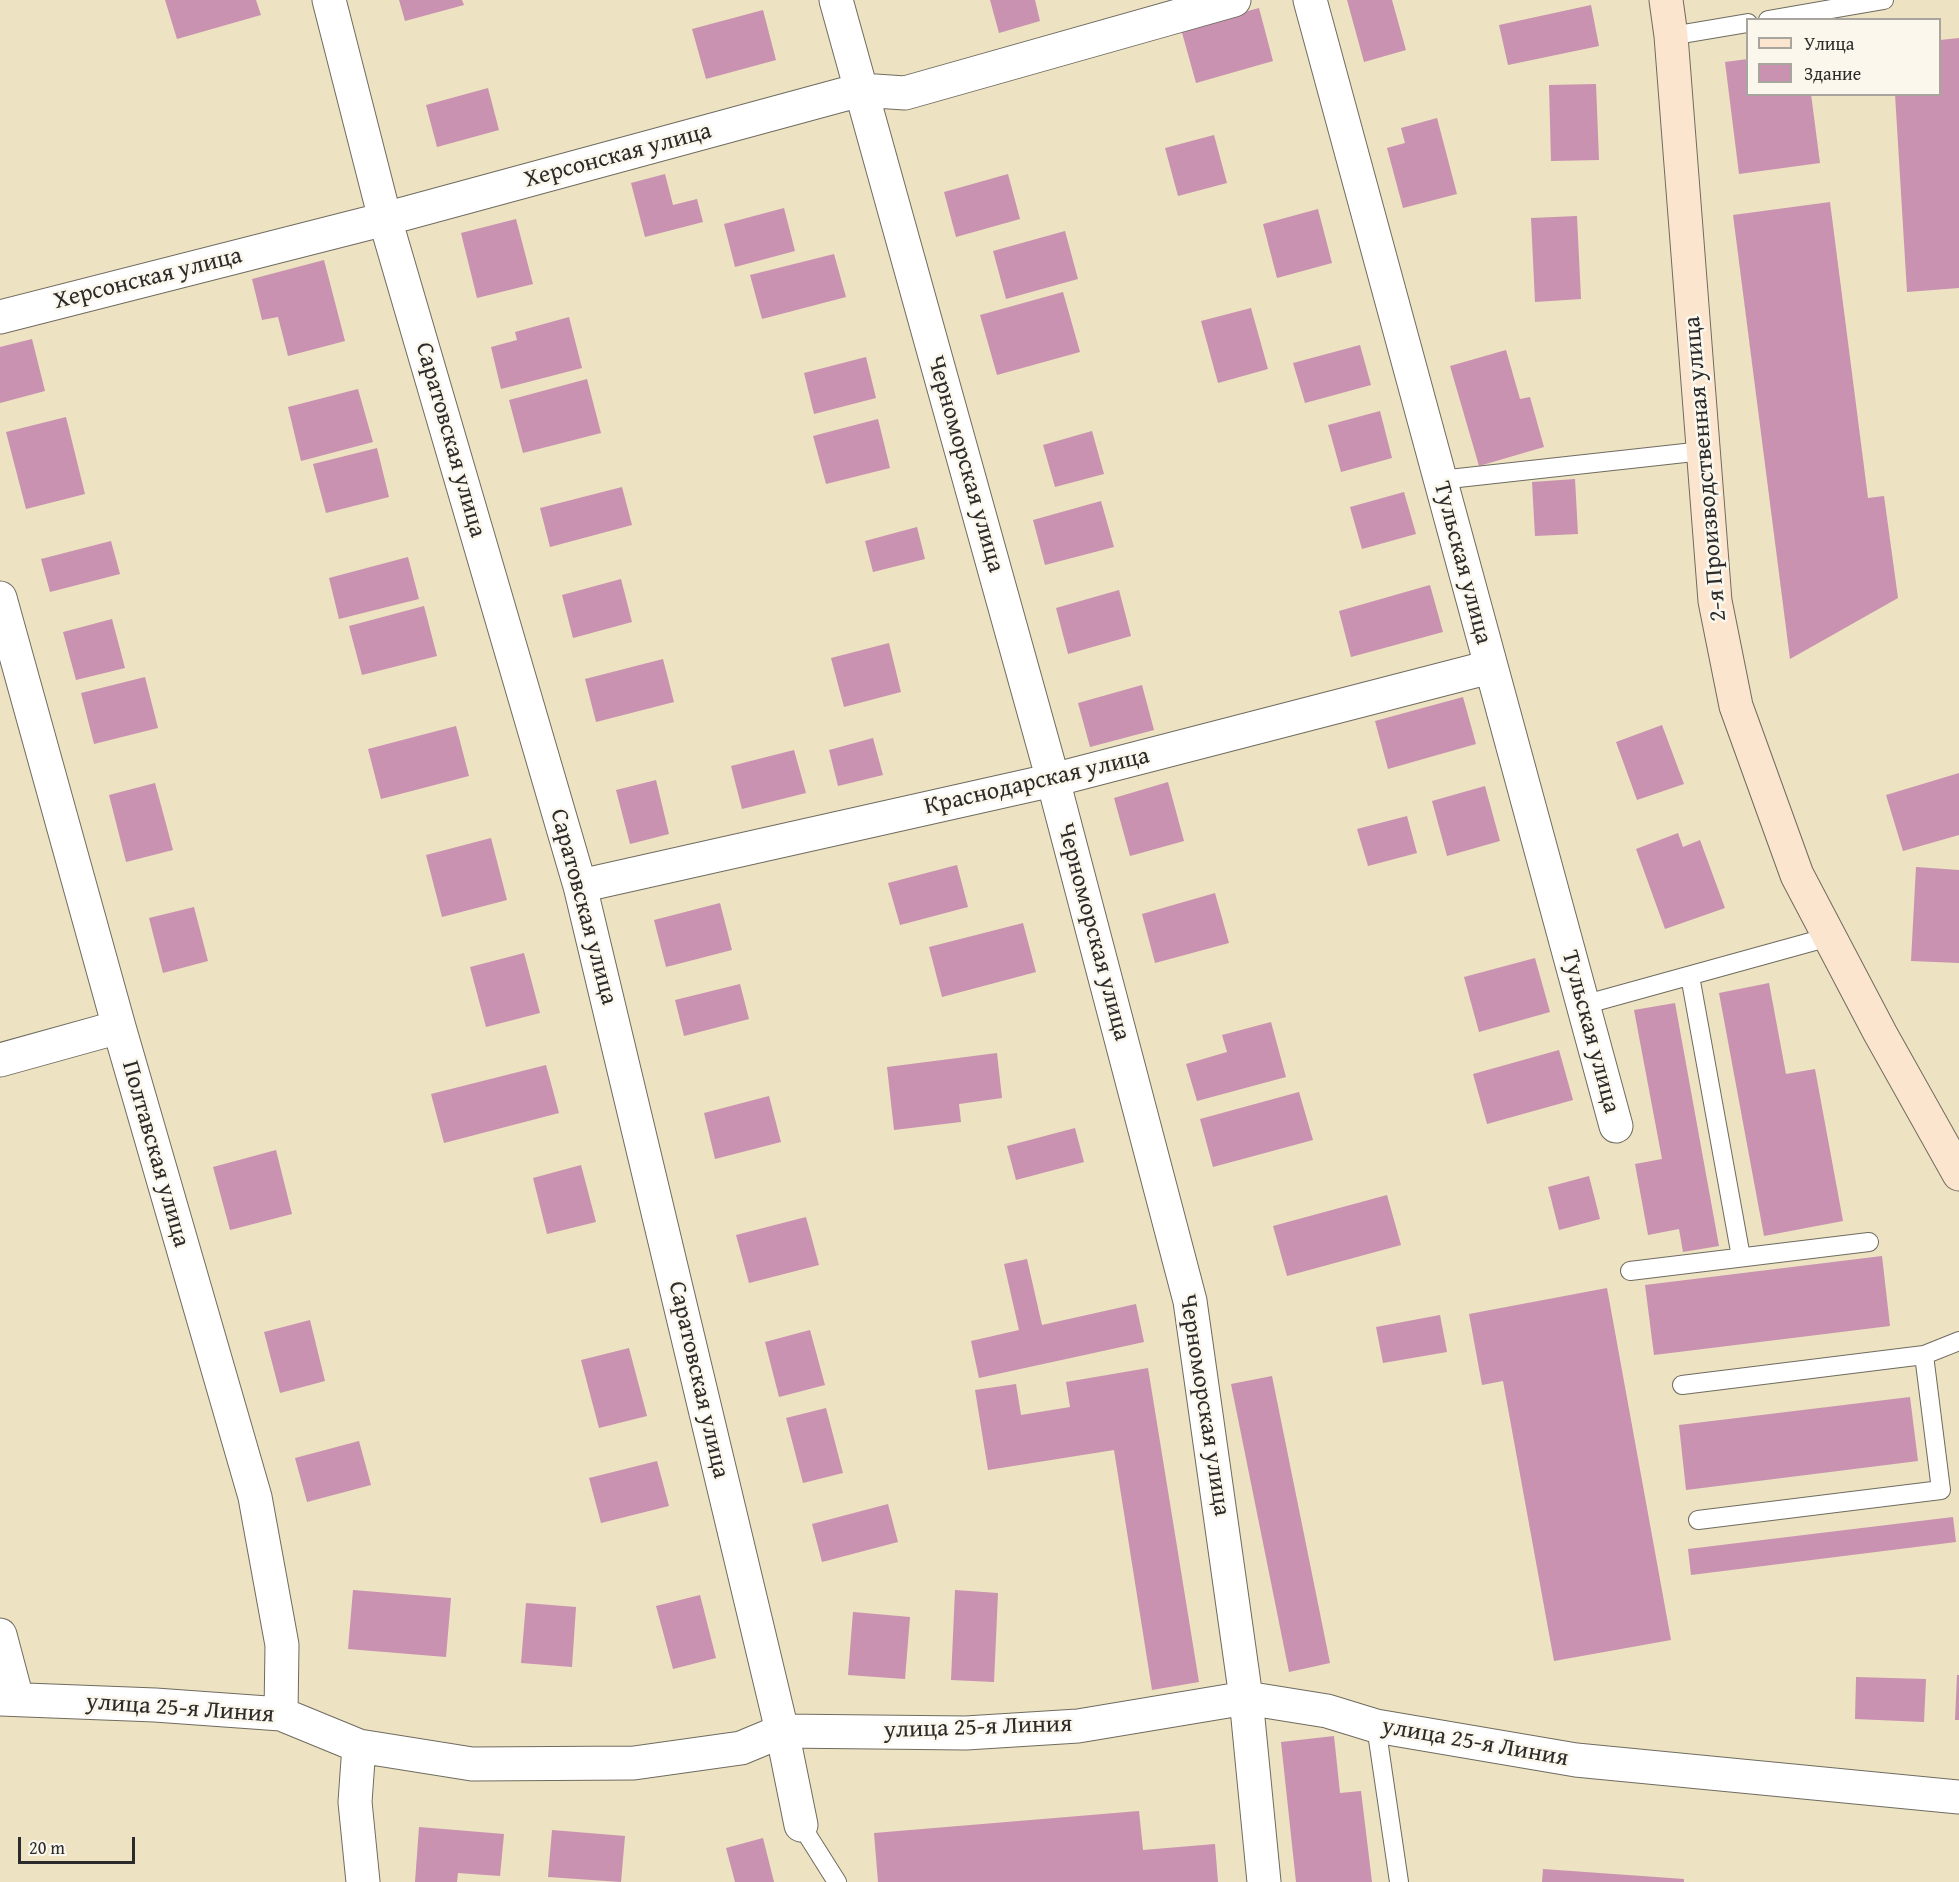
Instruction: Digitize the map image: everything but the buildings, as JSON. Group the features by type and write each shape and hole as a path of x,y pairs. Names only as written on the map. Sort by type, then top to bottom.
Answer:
{"street":[{"name":"Саратовская улица","path":"329,0 385,219 580,886 782,1731 801,1825"},
{"name":"Черноморская улица","path":"836,0 1053,780 1190,1301 1246,1698 1264,1882"},
{"name":"Херсонская улица","path":"0,317 385,219 861,90 905,93 1234,0"},
{"name":"Тульская улица","path":"1310,0 1616,1126"},
{"name":"2-я Производственная улица","path":"1666,0 1671,36 1715,601 1736,706 1797,875 1880,1033 1959,1174"},
{"name":"Полтавская улица","path":"0,598 119,1027 255,1497 282,1645 281,1714"},
{"name":"Краснодарская улица","path":"580,886 1053,780 1491,667"},
{"path":"0,1060 119,1027"},
{"path":"0,1635 9,1699"},
{"name":"улица 25-я Линия","path":"9,1699 281,1714 359,1746 471,1764 634,1763 741,1748 782,1731 966,1732 1077,1726 1246,1698 1327,1711 1376,1726 1576,1760 1959,1797"},
{"path":"359,1746 355,1802 363,1882"}],"lane":[{"path":"1780,18 1884,0"},
{"path":"1671,36 1746,23"},
{"path":"1440,480 1703,452"},
{"path":"1583,1005 1829,937"},
{"path":"1690,976 1741,1257"},
{"path":"1630,1271 1869,1242"},
{"path":"1682,1385 1924,1355 1959,1341"},
{"path":"1698,1520 1941,1490 1924,1355"},
{"path":"1376,1726 1399,1882"},
{"path":"801,1825 837,1882"}]}
